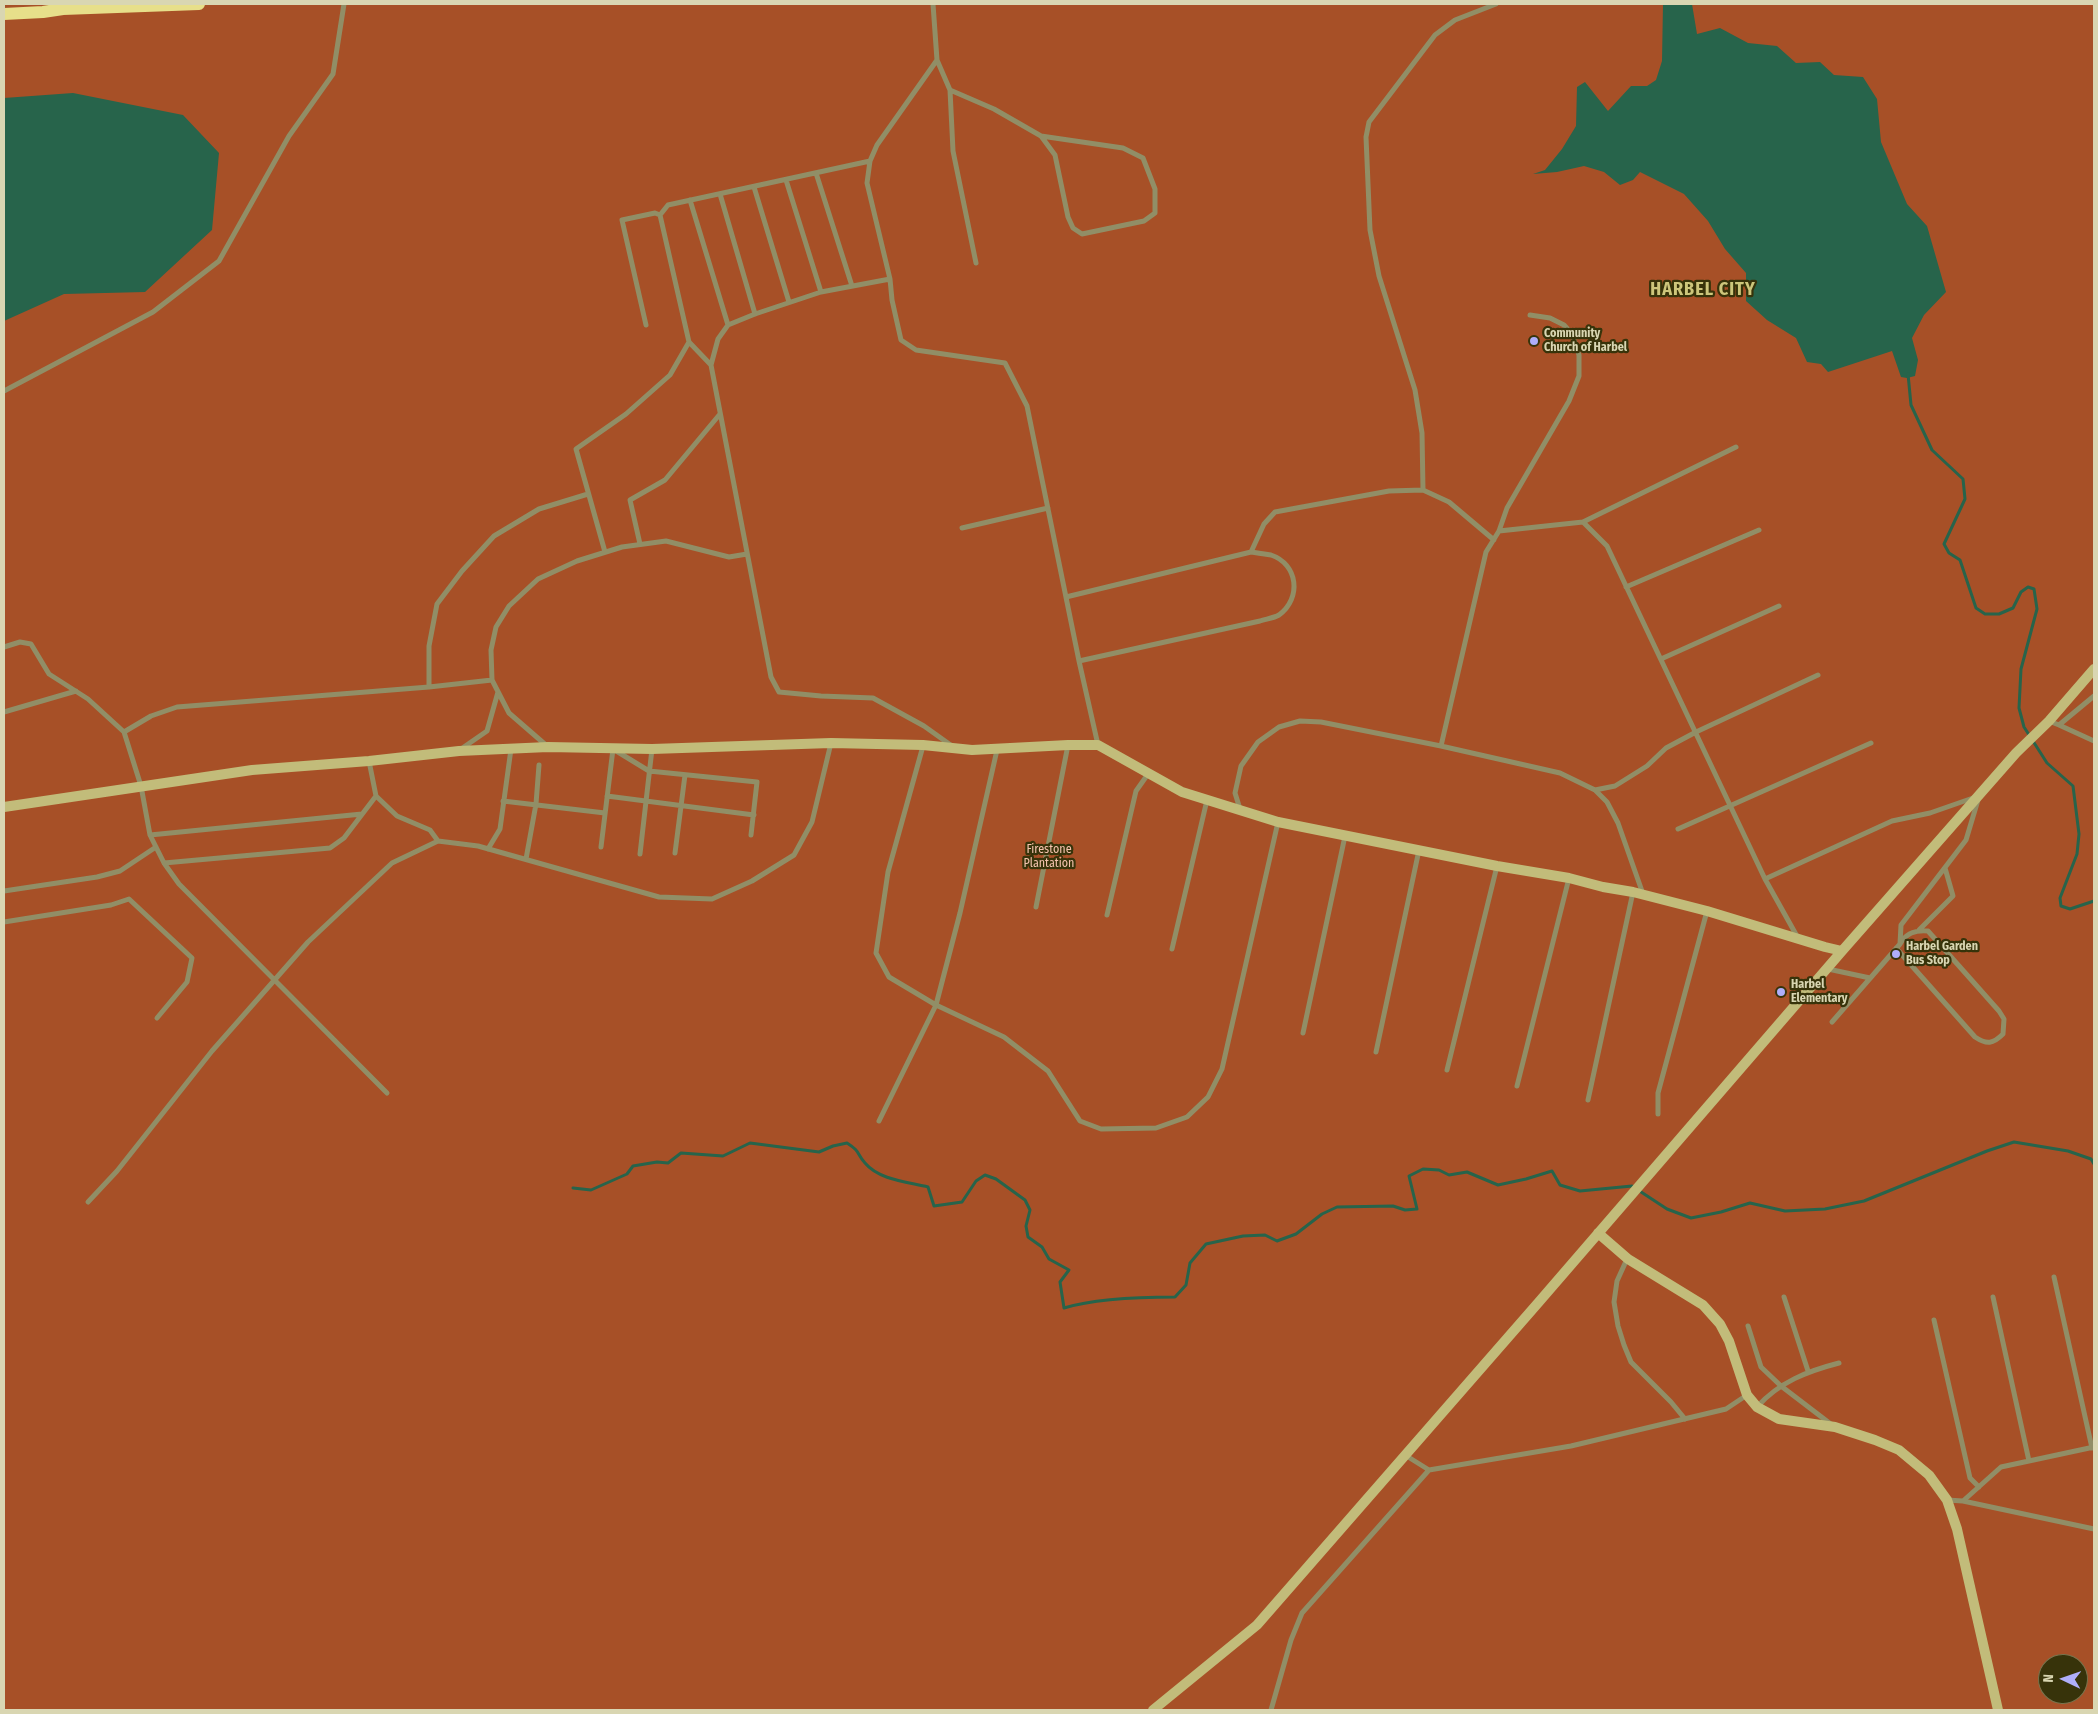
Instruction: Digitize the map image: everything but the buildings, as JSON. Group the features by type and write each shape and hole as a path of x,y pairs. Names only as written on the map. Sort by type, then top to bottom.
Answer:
{"main road":[{"path":"4,14 63,9 199,4"}],"street":[{"path":"4,391 153,312 219,261 289,136 333,74 344,4"},
{"path":"933,4 937,60 950,90 953,151 976,263"},
{"path":"1423,490 1422,433 1415,390 1379,276 1370,230 1366,137 1369,122 1435,36 1455,20 1496,4"},
{"path":"937,60 877,146 870,161 867,183 890,279 892,300 901,340 916,350 1004,362 1027,406 1098,745"},
{"path":"950,90 994,109 1041,136 1123,148 1143,158 1155,189 1156,213 1144,221 1082,234 1073,228 1068,217 1055,155 1041,136"},
{"path":"660,215 668,205 870,161"},
{"path":"816,173 852,286"},
{"path":"786,180 821,292"},
{"path":"754,187 789,302"},
{"path":"720,194 755,314"},
{"path":"690,200 728,325"},
{"path":"646,325 622,220 655,213 660,215"},
{"path":"660,215 689,342 711,365"},
{"path":"890,279 821,292 728,325 718,339 711,365 771,677 779,692 873,698 924,726 954,747"},
{"path":"1442,746 1486,552 1499,531 1507,508 1569,401 1578,376 1579,355 1572,334 1564,325 1550,318 1530,315"},
{"path":"605,552 576,449 626,414 670,375 689,342"},
{"path":"640,544 630,500 665,480 720,414"},
{"path":"1499,531 1583,522 1736,447"},
{"path":"1251,552 1264,524 1275,512 1389,491 1423,490 1449,502 1494,540"},
{"path":"429,687 429,646 437,604 462,571 494,536 539,509 588,494"},
{"path":"962,528 1048,508"},
{"path":"1583,522 1607,546 1765,879 1798,938"},
{"path":"1626,587 1759,530"},
{"path":"548,747 509,713 492,680 491,650 496,627 509,606 538,579 577,561 640,544 666,541 729,557 747,554"},
{"path":"1066,597 1251,552 1271,556 1284,562 1292,573 1295,589 1290,603 1278,615 1260,621 1079,661"},
{"path":"1661,659 1779,606"},
{"path":"4,647 20,642 31,644 50,674 88,699 124,732 141,786 150,835 164,863 179,884 387,1093"},
{"path":"1153,1710 1257,1625 1842,951 2016,753 2048,722 2094,669"},
{"path":"1595,790 1615,786 1647,766 1666,748 1696,732 1818,676"},
{"path":"124,732 151,716 177,707 429,687 492,680"},
{"path":"4,712 76,691"},
{"path":"459,751 487,731 498,692"},
{"path":"2060,726 2094,696"},
{"path":"1240,810 1235,793 1241,766 1258,742 1279,727 1300,721 1321,722 1442,746 1560,773 1595,790 1607,802 1618,823 1638,885 1638,894 1588,1100"},
{"path":"2048,722 2094,741"},
{"path":"4,807 252,770 369,762 459,751 548,747 652,749 831,743 924,745 972,750 1098,745 1182,792 1278,822 1497,866 1569,878 1708,911 1842,951"},
{"path":"88,1202 116,1171 212,1051 308,942 392,863 438,841 488,849 659,896 712,899 752,881 794,855 812,822 831,743"},
{"path":"1678,829 1871,743"},
{"path":"924,745 888,872 876,953 889,977 936,1005 1004,1036 1048,1072 1080,1122 1100,1129 1156,1128 1187,1117 1208,1097 1222,1069 1278,822"},
{"path":"1036,907 1068,745"},
{"path":"613,749 649,771 757,782 751,835"},
{"path":"601,847 613,749"},
{"path":"640,854 652,749"},
{"path":"488,849 500,829 511,750"},
{"path":"879,1121 936,1005 960,913 997,750"},
{"path":"369,762 376,796 396,816 430,830 438,841"},
{"path":"526,859 536,804 539,765"},
{"path":"1107,915 1136,791 1148,774"},
{"path":"675,853 685,775"},
{"path":"1919,930 1928,931 2004,1019 2003,1034 1995,1042 1984,1043 1975,1038 1898,946 1901,925 1966,840 1980,795"},
{"path":"1765,879 1892,821 1930,813 1980,795"},
{"path":"164,863 330,848 344,838 376,796"},
{"path":"607,796 754,815"},
{"path":"1172,949 1207,800"},
{"path":"503,801 605,813"},
{"path":"150,835 362,814"},
{"path":"1303,1033 1345,836"},
{"path":"4,891 97,877 120,871 156,847"},
{"path":"1376,1052 1419,850"},
{"path":"1447,1070 1497,866"},
{"path":"1832,1022 1905,936 1919,930 1953,896 1945,868"},
{"path":"1518,1086 1569,878"},
{"path":"4,922 111,905 129,899 192,958 187,982 157,1018"},
{"path":"1658,1114 1658,1093 1708,911"},
{"path":"1828,969 1870,978"},
{"path":"1598,1233 1628,1259 1703,1305 1709,1311 1730,1340 1747,1395 1757,1407 1779,1419 1834,1427 1899,1450 1929,1475 1947,1500 1957,1529 1998,1710"},
{"path":"1628,1259 1617,1281 1614,1302 1618,1326 1630,1362 1671,1402 1685,1419"},
{"path":"1963,1501 2001,1467 2093,1448 2054,1277"},
{"path":"1784,1297 1808,1371"},
{"path":"1993,1297 2029,1461"},
{"path":"1934,1320 1970,1478 1979,1487"},
{"path":"1748,1326 1762,1367 1781,1386 1827,1419 1834,1427"},
{"path":"1757,1407 1781,1386 1808,1371 1839,1363"},
{"path":"1270,1710 1291,1640 1302,1613 1429,1470 1570,1446 1685,1419 1726,1409 1747,1395"},
{"path":"1405,1456 1429,1470"},
{"path":"1947,1500 1963,1501 2094,1529"}],"green space":[{"name":"Firestone Plantation","path":"4,4 2094,4 2094,1710 4,1710"}],"shaded area":[{"path":"1663,4 1692,4 1697,34 1720,28 1748,43 1777,46 1796,63 1820,62 1834,75 1863,77 1877,99 1881,142 1907,204 1927,226 1946,292 1924,315 1912,338 1918,360 1915,376 1901,377 1892,351 1828,372 1821,364 1807,362 1796,338 1767,320 1746,301 1746,273 1725,249 1708,221 1684,194 1640,172 1633,180 1620,185 1604,172 1584,166 1557,172 1533,174 1545,170 1562,149 1576,126 1577,87 1585,82 1608,111 1631,86 1647,86 1656,80 1662,61"},
{"path":"73,93 183,115 219,153 212,230 145,292 64,294 4,321 4,98"}],"waterway":[{"path":"1908,374 1911,405 1932,450 1963,479 1965,499 1944,544 1949,553 1960,560 1976,608 1985,614 1999,614 2013,608 2021,592 2028,587 2034,589 2037,609 2021,669 2019,708 2024,727 2047,763 2073,786 2079,834 2077,854 2060,898 2061,906 2070,909 2094,901"},
{"path":"573,1188 591,1190 627,1174 633,1166 657,1162 668,1163 681,1153 723,1156 750,1143 819,1152 847,1143 871,1169 878,1173 894,1180 928,1187 934,1206 962,1202 976,1181 985,1175 996,1179 1025,1200 1030,1210 1026,1226 1028,1237 1042,1247 1049,1259 1069,1270 1060,1282 1064,1308 1105,1300 1175,1297 1186,1285 1190,1263 1206,1244 1243,1236 1265,1235 1277,1241 1296,1234 1322,1214 1337,1207 1393,1206 1405,1210 1417,1209 1409,1176 1423,1169 1439,1170 1449,1175 1467,1172 1498,1185 1552,1171 1560,1185 1580,1191 1632,1186 1667,1209 1691,1218 1721,1212 1750,1203 1785,1211 1825,1209 1864,1201 1987,1151 2014,1142 2068,1151 2091,1159 2094,1164"}],"place":[{"name":"Community Church of Harbel","path":"1534,341"},
{"name":"Harbel Garden Bus Stop","path":"1896,954"},
{"name":"Harbel Elementary","path":"1781,992"}],"district":[{"name":"HARBEL CITY","path":"1703,290"}]}
